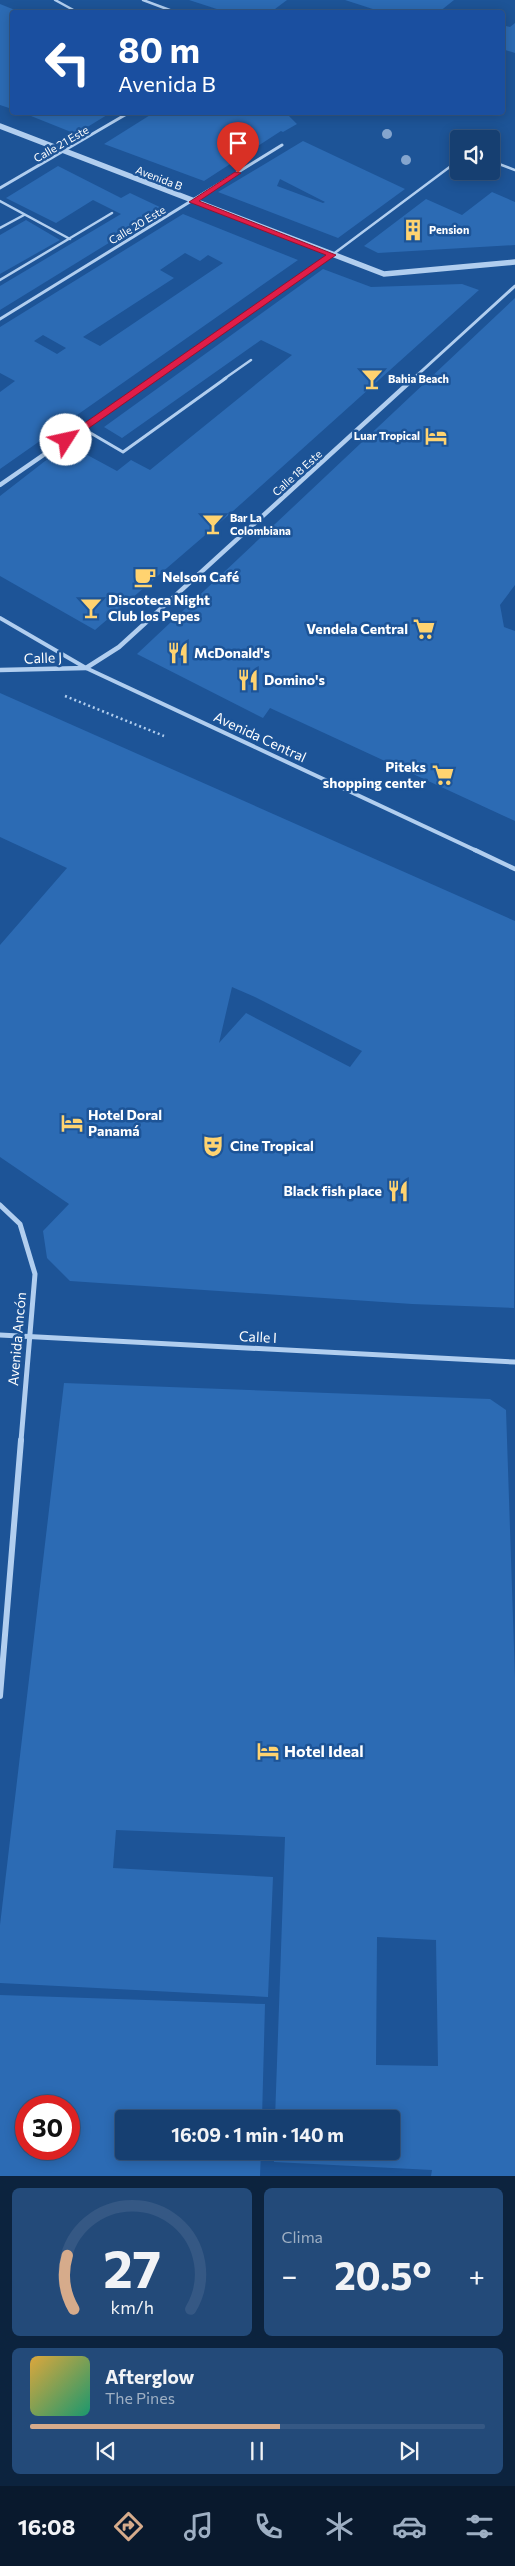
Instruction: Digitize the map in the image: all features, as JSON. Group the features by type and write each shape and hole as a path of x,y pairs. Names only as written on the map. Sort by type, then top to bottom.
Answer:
{"street":[{"name":"Calle 21 Este","path":"0,188 125,115"},
{"name":"Avenida B","path":"0,126 193,202 384,274 515,262"},
{"name":"Calle 20 Este","path":"0,319 193,202 282,145"},
{"path":"0,485 332,255"},
{"name":"Calle 18 Este","path":"86,668 119,647 515,286"},
{"name":"Avenida Central","path":"0,618 19,631 86,668 515,869"},
{"name":"Calle J","path":"0,670 86,668"},
{"name":"Avenida Ancón","path":"0,1204 20,1224 35,1274 0,1696"},
{"name":"Calle I","path":"0,1335 515,1362"}],"lane":[{"path":"55,0 73,10"},
{"path":"143,0 170,10"},
{"path":"500,164 515,170"},
{"path":"332,255 450,167"},
{"path":"0,201 70,239"},
{"path":"0,280 112,213"},
{"path":"0,228 24,214"},
{"path":"82,428 123,452 251,360"}],"building":[{"path":"189,0 287,0 274,10 220,10"},
{"path":"345,0 454,0 442,10 376,10"},
{"path":"0,4 15,10 10,10 10,108 0,105"},
{"path":"515,23 515,53 505,50 505,26 510,27"},
{"path":"28,115 107,115 76,134"},
{"path":"150,115 288,115 297,124 283,132 281,131 204,181 104,144"},
{"path":"303,141 405,189 338,238 218,192","holes":["280,179 325,202 323,203 277,186"]},
{"path":"58,166 121,198 130,193 164,209 0,310 0,286 121,214 93,200 56,223 6,198"},
{"path":"492,192 515,202 515,245 378,253 364,246 426,199 462,215"},
{"path":"183,214 298,260 0,469 0,392 15,381 0,373 0,327","holes":["185,253 200,261 208,255 223,263 100,346 83,337 174,278 160,270","43,335 66,348 57,354 34,341"]},
{"path":"26,220 60,240 0,274 0,235"},
{"path":"323,269 371,287 462,284 479,290 232,512 95,630 0,576 0,496 67,444 117,471 131,460 150,470 292,355 261,340 122,438 104,427"},
{"path":"515,298 515,585 500,605 504,627 515,631 515,821 270,708 263,718 137,654"},
{"path":"0,693 515,921 514,1308 412,1304 70,1281 47,1258 43,1231 69,1204 0,1157 0,945 67,868 0,837","holes":["232,987 362,1051 350,1067 246,1013 219,1043"]},
{"path":"64,1383 490,1399 506,1410 515,1678 515,2176 431,2176 432,2170 274,2162 274,2160 400,2160 400,2110 275,2110 285,1837 116,1830 113,1868 273,1877 268,1997 0,1983 0,1925","holes":["377,1937 436,1940 438,2066 376,2065"]},
{"path":"0,1995 265,2004 262,2110 115,2110 115,2160 261,2160 260,2176 0,2176"}],"place":[{"name":"Pension","path":"413,230"},
{"name":"Bahia Beach","path":"372,379"},
{"name":"Luar Tropical","path":"436,436"},
{"name":"Bar La Colombiana","path":"213,524"},
{"name":"Nelson Café","path":"145,577"},
{"name":"Discoteca Night Club los Pepes","path":"91,608"},
{"name":"Vendela Central","path":"424,629"},
{"name":"McDonald's","path":"178,653"},
{"name":"Domino's","path":"248,680"},
{"name":"Piteks shopping center","path":"443,775"},
{"name":"Hotel Doral Panamá","path":"72,1123"},
{"name":"Cine Tropical","path":"213,1146"},
{"name":"Black fish place","path":"398,1191"},
{"name":"Hotel Ideal","path":"268,1751"}],"route":[{"path":"66,440 332,255 193,202 238,173"}]}
